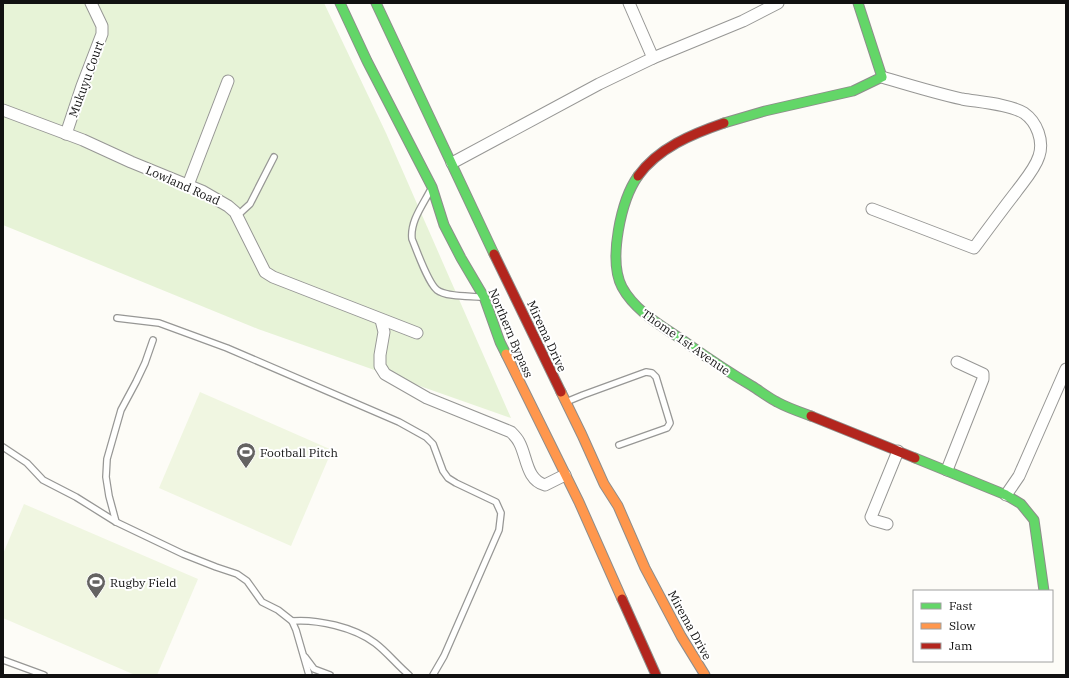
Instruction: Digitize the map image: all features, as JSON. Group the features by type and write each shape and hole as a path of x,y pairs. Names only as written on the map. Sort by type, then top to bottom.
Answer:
{"street":[{"name":"Mukuyu Court","path":"66,134 82,86 102,34 102,26 91,3"},
{"name":"Northern Bypass","path":"340,3 432,188 444,225 484,297 500,342 579,502 656,675"},
{"name":"Mirema Drive","path":"376,3 604,484 618,506 645,568 681,636 705,675"},
{"path":"629,3 653,58"},
{"path":"452,163 599,84 653,58 743,21 778,3"},
{"path":"858,3 882,77 954,97 1003,106 1023,113 1031,119 1036,127 1040,138 1041,151 1039,158 1029,174 974,248 872,209"},
{"name":"Thome 1st Avenue","path":"882,77 864,87 848,93 770,109 717,124 662,151 644,169 635,180 631,188 621,221 616,250 615,262 621,284 634,304 655,322 777,402 847,432 1006,495 1021,504 1034,520 1044,590"},
{"path":"188,185 228,81"},
{"name":"Lowland Road","path":"3,110 66,134 202,191 228,206 238,216 265,272 291,285 417,334"},
{"path":"381,320 384,332 380,355 380,366 386,374 427,398 511,432 519,441 531,474 537,483 545,485 565,475"},
{"path":"946,470 984,379 983,374 957,362"},
{"path":"1006,495 1019,476 1066,369"},
{"path":"887,524 873,520 871,517 898,451"}],"lane":[{"path":"238,216 250,204 274,157"},
{"path":"432,188 413,224 411,232 412,239 432,284 437,290 446,294 484,297"},
{"path":"117,318 160,323 228,348 399,422 426,437 433,444 442,471 448,478 496,502 501,513 499,530 444,656 433,675"},
{"path":"116,522 106,477 107,459 121,410 139,376 153,340"},
{"path":"565,402 646,372 652,373 656,377 670,423 667,428 619,445"},
{"path":"3,447 27,463 43,480 76,497 116,522 203,562 237,574 247,581 262,602 278,610 292,621 309,675"},
{"path":"292,621 306,620 354,631 375,643 409,675"},
{"path":"302,652 314,669 330,675"},
{"path":"3,660 44,675"}],"green space":[{"path":"3,3 324,3 386,133 511,418 258,329 3,225"},
{"name":"Football Pitch","path":"200,392 332,450 291,546 159,488"},
{"name":"Rugby Field","path":"24,504 198,579 157,675 135,675 3,618 3,554"}],"traffic: fast":[{"path":"340,3 367,61 432,187 444,225 484,297 500,342 506,354"},
{"path":"376,3 494,254"},
{"path":"724,123 765,111 853,91 882,77 858,3"},
{"path":"638,176 626,200 618,230 616,246 618,275 622,287 628,296 635,305 652,319 720,366 774,400 811,416"},
{"path":"915,458 1006,495 1021,504 1034,520 1044,590"}],"traffic: slow":[{"path":"506,354 579,502 622,599"},
{"path":"561,392 604,484 618,506 645,568 681,636 705,675"}],"traffic: jam":[{"path":"638,176 655,157 676,143 724,123"},
{"path":"494,254 561,392"},
{"path":"811,416 915,458"},
{"path":"622,599 656,675"}],"place":[{"name":"Football Pitch","path":"246,469"},
{"name":"Rugby Field","path":"96,599"}]}
